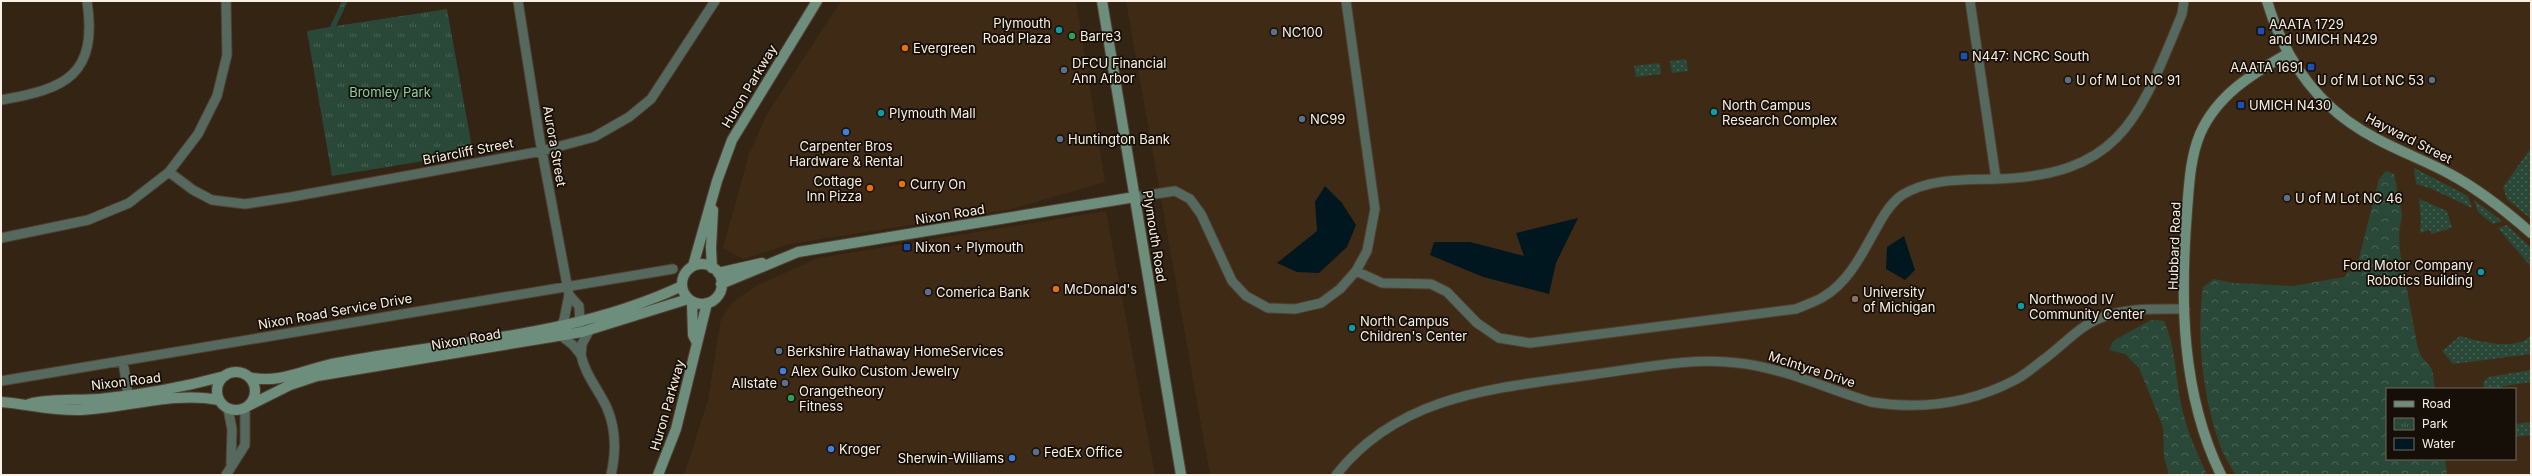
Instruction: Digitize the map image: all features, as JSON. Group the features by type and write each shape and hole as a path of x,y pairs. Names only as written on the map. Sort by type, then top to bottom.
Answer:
{"main road":[{"name":"Huron Parkway","path":"694,266 715,190 732,140 816,1"},
{"name":"Plymouth Road","path":"1102,1 1181,475"},
{"name":"Hayward Street","path":"2267,1 2287,54 2320,96 2357,127 2375,138 2451,175 2488,198 2531,233"},
{"name":"Hubbard Road","path":"2221,475 2205,440 2193,395 2188,364 2185,309 2185,237 2189,189 2200,134 2212,113 2238,85 2287,54"},
{"name":"Huron Parkway","path":"715,190 711,248 715,270"},
{"name":"Nixon Road","path":"721,284 770,262 798,252 1135,197"},
{"name":"Nixon Road","path":"715,270 770,262"},
{"path":"706,265 715,270 721,284 718,296 707,303 690,300 682,286 685,274 694,266 706,265"},
{"name":"Nixon Road","path":"248,407 290,385 317,376 550,337 580,322 619,311 682,286"},
{"name":"Huron Parkway","path":"690,300 693,335 696,341"},
{"name":"Nixon Road","path":"249,377 270,380 337,363 560,331 589,331 690,300"},
{"name":"Huron Parkway","path":"658,475 676,429 696,341 700,337 707,303"},
{"path":"550,337 556,333 572,329 580,322"},
{"path":"237,372 249,377 255,388 254,400 248,407 233,410 228,409 219,400 218,387 225,376 237,372"},
{"name":"Nixon Road","path":"29,404 46,400 98,399 128,395 225,376"},
{"name":"Nixon Road","path":"1,402 29,404 46,410 80,410 188,397 219,400"}],"street":[{"path":"1,100 40,93 72,76 84,57 90,35 87,1"},
{"path":"1,238 88,220 129,202 169,172 198,134 216,96 227,55 226,1"},
{"name":"Aurora Street","path":"518,1 542,151 569,291 564,320 560,331"},
{"name":"Briarcliff Street","path":"169,172 193,190 212,200 245,204 290,198 542,151 594,138 629,117 651,99 715,1"},
{"path":"1135,197 1175,192 1190,199 1201,214 1232,281 1246,296 1268,308 1295,309 1320,303 1340,289 1356,271 1367,251 1375,209 1346,1"},
{"path":"1970,1 1996,179"},
{"path":"1356,271 1382,283 1431,284 1448,292 1477,323 1499,338 1530,344 1796,309 1824,296 1847,276 1885,213 1902,196 1924,185 1947,181 1996,179 2054,173 2086,161 2112,144 2134,119 2182,14 2184,1"},
{"name":"Nixon Road Service Drive","path":"1,381 569,291 673,269"},
{"name":"Aurora Street","path":"569,291 579,306 580,322"},
{"name":"McIntyre Drive","path":"1336,475 1364,445 1408,416 1450,398 1495,388 1673,363 1713,361 1762,366 1871,402 1889,405 1929,405 1971,398 2017,379 2073,335 2098,319 2123,312 2185,309"},
{"path":"560,331 581,355 590,378 607,408 613,428 615,452 611,475"},
{"path":"581,355 582,344 589,331"},
{"path":"123,361 128,395"},
{"path":"226,475 231,464 242,453 245,445 248,407"},
{"path":"228,409 232,429 231,464"}],"shaded area":[{"path":"841,1 1076,1 1105,182 1012,209 790,244 743,259 723,248 749,154 767,114"},
{"name":"University of Michigan","path":"1126,1 2531,1 2531,475 1210,475"},
{"path":"1106,211 1155,475 684,475 708,400 721,319 733,302 756,286 818,258"}],"green space":[{"name":"Bromley Park","path":"342,1 348,1 336,26 447,9 473,153 332,176 307,31 330,27"},
{"path":"1686,59 1688,71 1672,73 1670,61"},
{"path":"1660,63 1661,74 1636,77 1634,66"},
{"path":"2531,148 2531,219 2507,199 2503,187"},
{"path":"2414,168 2468,196 2472,208 2432,189 2416,184"},
{"path":"2386,171 2394,174 2402,214 2399,234 2400,252 2417,344 2421,356 2432,369 2435,388 2386,388 2386,460 2445,460 2447,475 2235,475 2221,448 2206,389 2200,327 2203,287 2214,279 2233,283 2293,286 2344,277 2358,262 2379,179"},
{"path":"2419,199 2447,211 2452,228 2431,234 2430,230 2420,233 2421,218"},
{"path":"2474,200 2502,221 2493,224 2478,212"},
{"path":"2507,225 2531,248 2531,267 2498,228"},
{"path":"2151,320 2164,321 2168,332 2174,354 2180,400 2185,420 2207,475 2169,475 2164,457 2163,427 2139,368 2125,354 2109,350 2113,341"},
{"path":"2531,335 2531,354 2453,364 2442,351 2460,336 2497,344 2507,344 2525,340"},
{"path":"2531,370 2531,382 2503,386 2502,388 2484,388 2483,382 2489,377"},
{"path":"2531,422 2531,435 2516,437 2516,424"}],"water":[{"path":"1325,186 1342,203 1356,225 1347,247 1319,273 1297,272 1277,263 1317,231 1315,202"},
{"path":"1578,218 1556,263 1549,294 1483,277 1430,255 1434,242 1470,242 1524,256 1516,233"},
{"path":"1904,236 1915,270 1905,280 1886,269 1887,247"}],"place":[{"name":"Plymouth Road Plaza","path":"1059,30"},
{"name":"AAATA 1729 and UMICH N429","path":"2261,31"},
{"name":"NC100","path":"1274,32"},
{"name":"Barre3","path":"1072,36"},
{"name":"Evergreen","path":"905,48"},
{"name":"N447: NCRC South","path":"1964,56"},
{"name":"AAATA 1691","path":"2311,67"},
{"name":"DFCU Financial Ann Arbor","path":"1064,70"},
{"name":"U of M Lot NC 91","path":"2068,80"},
{"name":"U of M Lot NC 53","path":"2432,80"},
{"name":"UMICH N430","path":"2241,105"},
{"name":"North Campus Research Complex","path":"1714,112"},
{"name":"Plymouth Mall","path":"881,113"},
{"name":"NC99","path":"1302,119"},
{"name":"Carpenter Bros Hardware & Rental","path":"846,132"},
{"name":"Huntington Bank","path":"1060,139"},
{"name":"Curry On","path":"902,184"},
{"name":"Cottage Inn Pizza","path":"870,188"},
{"name":"U of M Lot NC 46","path":"2287,198"},
{"name":"Nixon + Plymouth","path":"907,247"},
{"name":"Ford Motor Company Robotics Building","path":"2481,272"},
{"name":"McDonald's","path":"1056,289"},
{"name":"Comerica Bank","path":"928,292"},
{"name":"University of Michigan","path":"1855,299"},
{"name":"Northwood IV Community Center","path":"2021,306"},
{"name":"North Campus Children's Center","path":"1352,328"},
{"name":"Berkshire Hathaway HomeServices","path":"779,351"},
{"name":"Alex Gulko Custom Jewelry","path":"783,371"},
{"name":"Allstate","path":"785,383"},
{"name":"Orangetheory Fitness","path":"791,398"},
{"name":"Kroger","path":"831,449"},
{"name":"FedEx Office","path":"1036,452"},
{"name":"Sherwin-Williams","path":"1012,458"}]}
